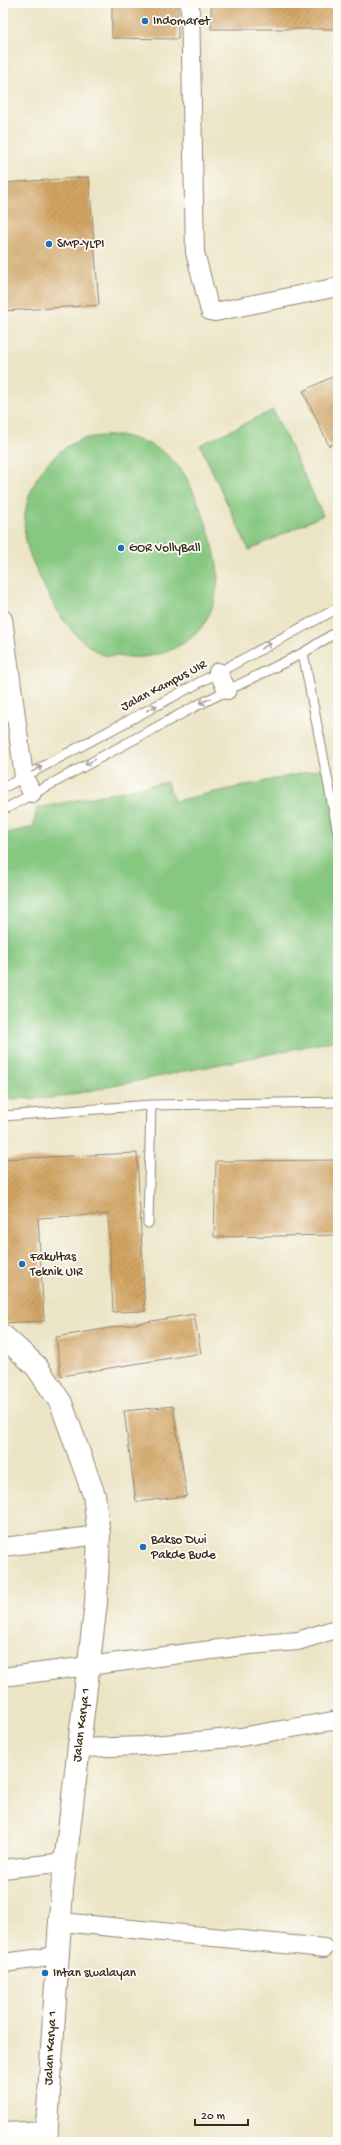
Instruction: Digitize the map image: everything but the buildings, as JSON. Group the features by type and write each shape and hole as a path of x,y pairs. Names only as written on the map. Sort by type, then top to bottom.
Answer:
{"street":[{"path":"190,3 195,252 210,311 215,312 338,287"},
{"path":"3,619 24,777 32,793"},
{"path":"218,672 227,690"},
{"name":"Jalan Karya 1","path":"3,1336 36,1366 61,1403 94,1495 99,1535 96,1603 80,1748 65,1862 57,1956 46,2137"},
{"path":"3,1547 99,1535"},
{"path":"3,1677 250,1645 298,1641 336,1629"},
{"path":"80,1748 143,1746 241,1737 338,1720"},
{"path":"3,1869 65,1862"},
{"path":"60,1922 324,1948"},
{"path":"3,1963 57,1956"},
{"path":"3,2134 46,2137"}],"lane":[{"name":"Jalan Kampus UIR","path":"3,788 338,608"},
{"path":"3,810 32,793 227,690 303,653 338,631"},
{"path":"303,653 338,833"},
{"path":"3,1116 151,1105 338,1102"},
{"path":"148,1223 151,1105"}],"green space":[{"path":"273,410 323,515 249,550 200,445"},
{"name":"GOR VollyBall","path":"119,435 152,445 164,452 181,470 201,510 215,553 217,566 218,577 216,594 211,610 203,626 191,638 173,649 147,657 103,655 91,648 73,632 53,603 42,582 27,545 25,513 35,482 44,468 55,456 68,446 83,439"},
{"path":"326,768 338,804 338,1040 54,1098 3,1099 3,834 33,827 37,808 167,782 174,801"}],"place":[{"name":"Indomaret","path":"145,21"},
{"name":"SMP-YLPI","path":"49,244"},
{"name":"GOR VollyBall","path":"121,548"},
{"name":"Fakultas Teknik UIR","path":"22,1264"},
{"name":"Bakso Dwi Pakde Bude","path":"143,1547"},
{"name":"Intan swalayan","path":"45,1973"}]}
